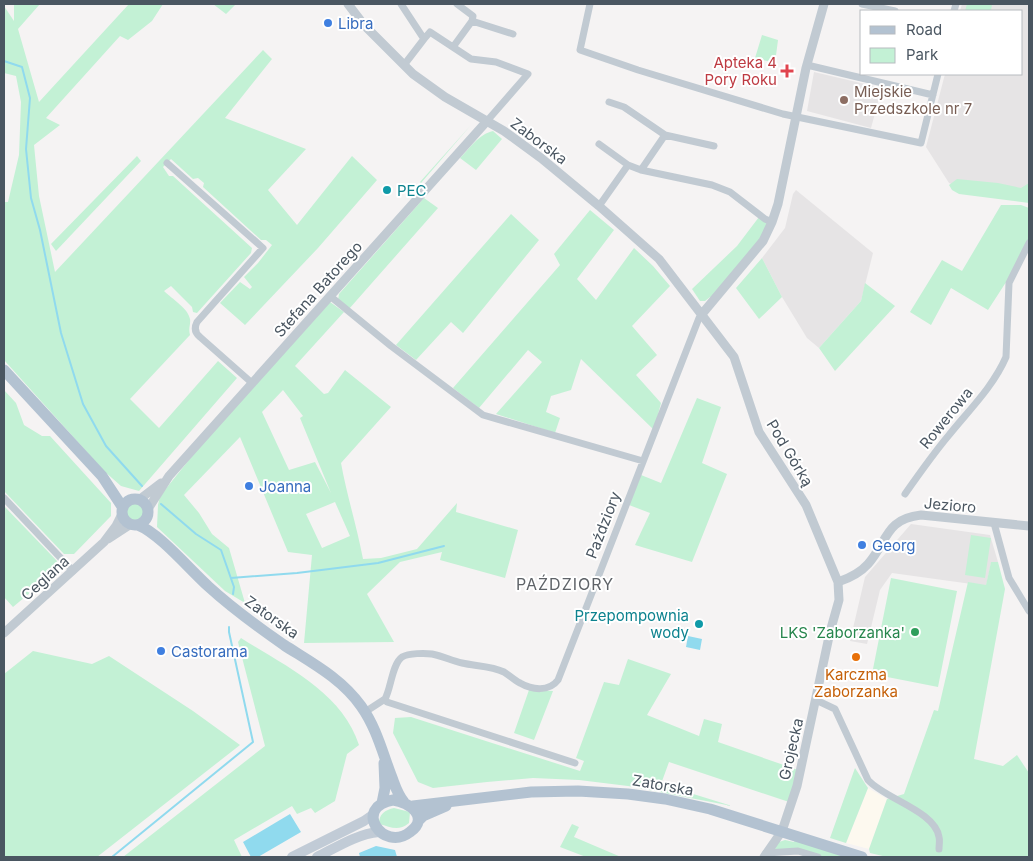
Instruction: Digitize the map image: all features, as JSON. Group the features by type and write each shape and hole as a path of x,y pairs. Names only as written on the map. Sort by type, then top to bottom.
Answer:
{"main road":[{"path":"4,370 102,476 121,491 147,505 148,512 145,521 134,524 125,520 122,511 102,476"},
{"path":"122,511 127,501 137,499"},
{"name":"Zatorska","path":"148,512 164,542"},
{"name":"Zatorska","path":"134,524 143,527 164,542 193,572 235,609 267,633 332,676 349,692 365,712 375,731 396,790 408,804 452,803 503,794 531,792 578,791 620,793 695,805 862,857"},
{"name":"Zatorska","path":"382,803 385,788 384,756"},
{"path":"292,857 364,820 374,814 382,803 393,800 408,804 416,811 418,821 410,832 404,836 390,836 379,832 364,835 317,857"},
{"name":"Zatorska","path":"418,821 423,816 452,803"},
{"path":"374,814 376,828 379,832"}],"street":[{"name":"Zaborska","path":"348,4 364,25 413,74 445,97 504,131 541,158 659,259 702,314"},
{"path":"401,4 424,39"},
{"path":"453,47 472,21 473,16 457,4"},
{"path":"590,4 580,50 638,70 796,117 922,143 938,75"},
{"path":"702,314 763,241 772,222 778,204 807,65 824,4"},
{"path":"862,4 890,10"},
{"path":"472,21 513,34"},
{"path":"404,65 430,32 471,59 496,62 528,74 487,121"},
{"path":"807,65 933,95"},
{"path":"608,102 624,107 665,135 714,146"},
{"name":"Stefana Batorego","path":"148,512 169,476 487,121"},
{"path":"641,170 665,135"},
{"path":"599,144 628,165 641,170 712,185 730,192 772,222"},
{"path":"167,163 171,171 198,185 266,246 197,321 195,327 200,337 252,383"},
{"path":"598,206 628,165"},
{"name":"Rowerowa","path":"905,494 948,436 989,388 1006,357 1009,283 1029,243"},
{"path":"330,296 391,346 482,414 643,461"},
{"name":"Paździory","path":"385,700 397,663 408,655 432,654 503,672 521,684 536,689 549,688 554,685 558,680 702,314"},
{"name":"Pod Górką","path":"702,314 734,357 759,432 806,505 838,582"},
{"name":"Stefana Batorego","path":"137,499 169,476"},
{"path":"4,498 73,571"},
{"name":"Ceglana","path":"4,633 104,542 116,526 122,511"},
{"name":"Jezioro","path":"838,582 853,577 868,564 892,526 908,516 921,515 1029,526"},
{"path":"994,523 1008,578 1029,611"},
{"name":"Ceglana","path":"104,542 134,524"},
{"name":"Grojecka","path":"765,855 782,831 796,786 839,600 838,582"},
{"path":"365,712 385,700 574,764"},
{"path":"816,700 835,709 868,780 875,788 924,816 932,823 939,837 939,849"},
{"path":"765,855 798,851 818,857"}],"shaded area":[{"path":"962,4 1029,4 1029,196 963,189 949,183 926,147 945,75 1023,75 1023,10 960,10"},
{"name":"Miejskie Przedszkole nr 7","path":"814,72 882,88 871,128 807,111"},
{"path":"796,190 873,253 861,301 819,348 807,338 782,297 762,258 785,228 793,194"},
{"path":"911,524 990,535 998,562 991,563 986,586 892,573 880,590 867,644 850,641 865,577"},
{"path":"868,788 887,799 869,849 846,843"}],"green space":[{"path":"14,4 40,4 18,29 39,102 129,4 163,4 152,21 128,40 120,36 46,118 60,125 34,145 39,196 55,272 263,50 272,59 225,118 306,149 268,190 297,225 352,156 377,180 318,248 245,325 220,303 240,282 250,289 252,287 244,277 272,245 266,240 261,240 203,187 204,183 198,178 193,179 171,159 163,167 169,176 173,176 252,248 251,253 197,313 193,312 192,307 171,286 164,291 183,307 189,315 190,335 130,399 159,428 218,361 237,378 139,491 121,486 104,471 4,360 4,202 8,202 19,155 21,102 16,76 4,73 4,6 14,21"},
{"path":"213,4 236,4 226,14"},
{"path":"967,4 992,4 991,10 965,10"},
{"path":"762,35 778,40 775,63 755,58"},
{"path":"471,125 421,183 420,182"},
{"path":"493,131 502,139 476,170 460,158 479,138"},
{"path":"137,156 141,161 56,251 51,244"},
{"path":"957,179 998,183 1021,188 1029,183 1029,203 959,194 952,190 949,185"},
{"path":"424,198 438,208 349,309 338,300 339,294"},
{"path":"1001,205 1021,205 1029,208 1029,239 1010,276 988,310 951,288 931,325 910,312 942,260 962,271"},
{"path":"590,210 614,230 577,279 596,300 634,248 670,286 632,326 657,355 636,375 661,403 654,430 581,359 571,390 551,396 546,412 560,418 555,433 496,414 542,362 528,350 479,408 453,388 560,265 554,254"},
{"path":"511,214 539,240 463,333 451,322 416,360 396,345"},
{"path":"759,217 769,223 760,239 712,298 700,301 692,289 737,246"},
{"path":"762,258 782,297 759,319 736,288"},
{"path":"865,283 895,306 835,371 819,348 861,301"},
{"path":"330,302 344,312 295,366 324,394 328,393 345,370 391,407 341,463 363,559 381,558 417,549 457,503 456,512 518,530 505,578 440,560 442,552 400,562 367,594 394,642 304,643 312,555 288,552 240,437 184,495 199,513 212,534 229,548 245,603 225,591 157,527 160,496 197,450","holes":["283,390 303,416 300,418 331,493 315,462 289,470 262,412","335,502 350,536 322,548 306,514"]},
{"path":"4,390 16,403 24,425 42,436 50,436 111,503 111,516 74,554 64,554 4,491"},
{"path":"697,398 721,407 702,463 727,474 692,562 635,545 650,513 629,505 641,475 661,483"},
{"path":"135,502 141,505 144,511 141,517 135,520 129,517 126,511 129,505"},
{"path":"4,506 57,561 56,571 13,607 4,597"},
{"path":"971,535 991,538 985,578 965,575"},
{"path":"991,562 998,562 1005,589 974,759 1003,766 1017,755 1029,773 1029,857 887,857 870,853 869,849 887,799 904,794 934,710 938,711 968,582 986,585"},
{"name":"LKS 'Zaborzanka'","path":"891,578 957,591 938,687 872,674"},
{"path":"241,638 310,682 340,710 351,726 359,745 347,754 335,801 315,813 311,808 297,814 292,806 234,840 242,857 123,857 265,746 238,642"},
{"path":"33,651 92,664 109,656 193,711 240,745 97,857 4,857 4,674"},
{"path":"628,659 671,674 647,715 699,736 704,719 722,724 718,742 798,770 789,802 669,762 661,784 732,806 628,786 579,780 533,778 433,788 418,782 393,733 395,718 411,717 580,771 584,761 576,758 604,682 619,685"},
{"path":"529,690 553,691 534,740 514,733"},
{"path":"855,768 868,788 846,843 830,838"},
{"path":"394,808 410,812 409,823 398,828 379,824 383,813"},
{"path":"572,824 579,827 574,837 621,857 586,857 560,847"},
{"path":"785,840 794,842 795,840 846,857 824,857 796,848 774,849 779,842"}],"water":[{"path":"688,636 702,639 700,650 686,647"},
{"path":"290,814 301,832 258,857 251,857 243,842"},
{"path":"376,846 395,850 397,857 360,857 359,853"}],"waterway":[{"path":"4,61 22,67 30,98 26,149 31,198 40,230 61,333 83,404 106,446 142,486"},
{"path":"161,504 196,534 221,550 234,587 233,594"},
{"path":"231,578 297,573 378,563 444,546"},
{"path":"112,857 253,742 229,627"}],"place":[{"name":"Libra","path":"328,23"},
{"name":"Apteka 4 Pory Roku","path":"787,71"},
{"name":"Miejskie Przedszkole nr 7","path":"844,100"},
{"name":"PEC","path":"387,190"},
{"name":"Joanna","path":"249,486"},
{"name":"Georg","path":"862,545"},
{"name":"Przepompownia wody","path":"699,624"},
{"name":"LKS 'Zaborzanka'","path":"915,632"},
{"name":"Castorama","path":"161,651"},
{"name":"Karczma Zaborzanka","path":"856,657"}],"district":[{"name":"PAŹDZIORY","path":"565,584"}]}
